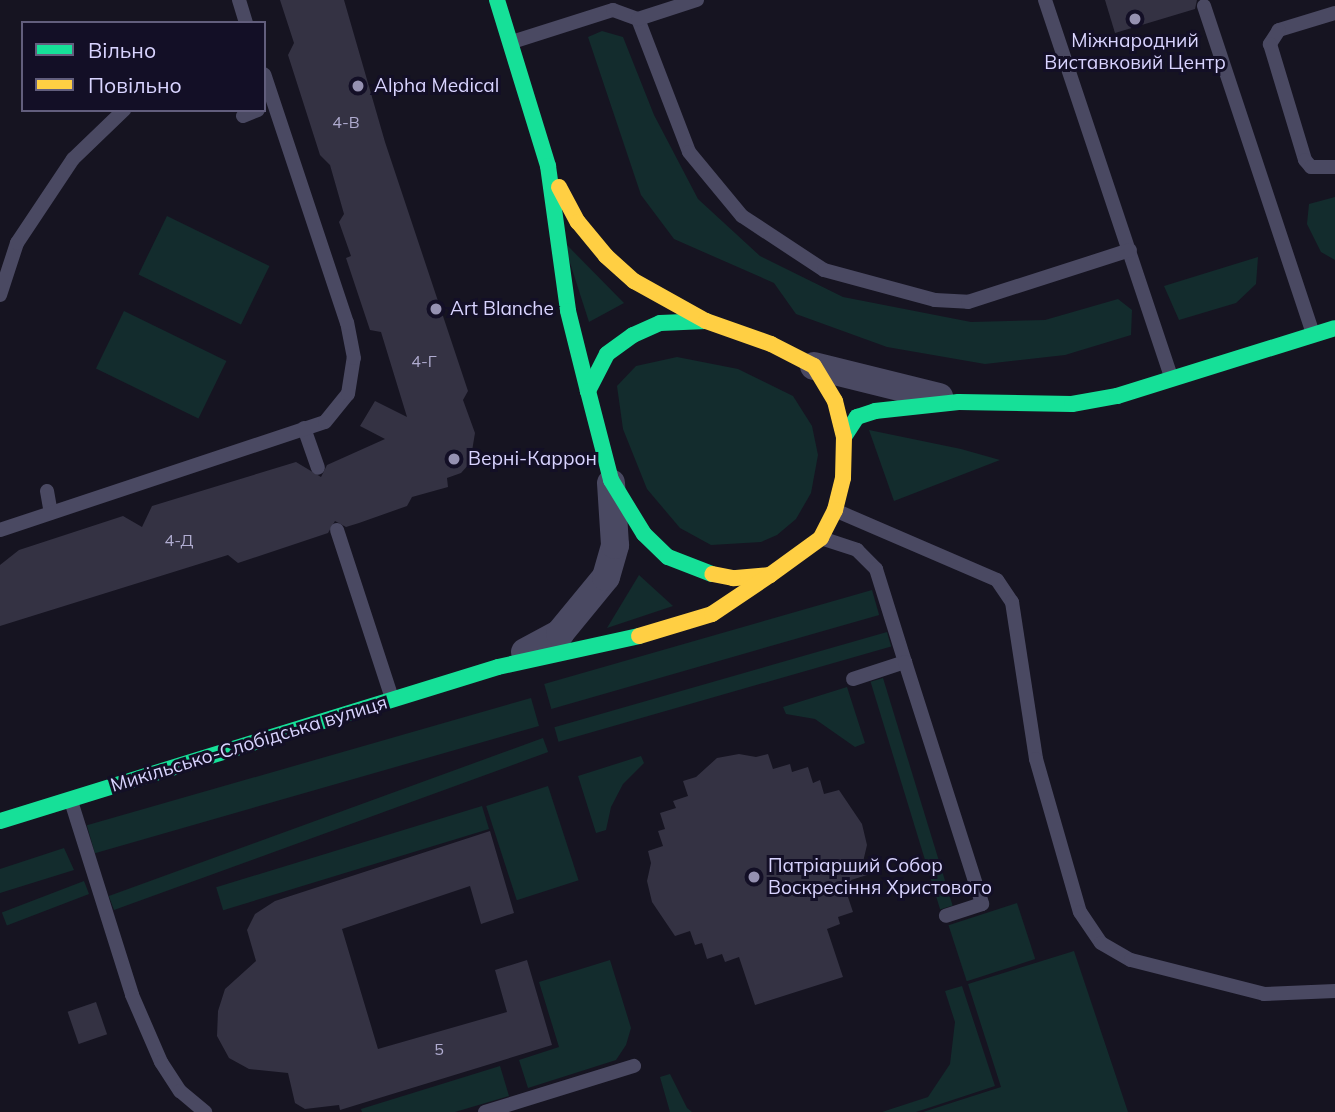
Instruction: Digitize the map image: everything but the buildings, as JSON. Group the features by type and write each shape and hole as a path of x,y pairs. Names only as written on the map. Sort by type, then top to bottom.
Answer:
{"street":[{"path":"498,0 548,166 568,311 611,480 626,512 668,557 702,572 733,578 770,575"},
{"path":"548,166 578,222 606,256 634,281 706,321 771,344 814,366 959,402"},
{"path":"588,391 607,354 633,335 660,323 706,321"},
{"path":"844,437 857,417 875,411 959,402 1072,404 1117,396 1335,328"},
{"path":"814,366 835,401 844,437 843,478 835,510 821,538"},
{"name":"Микільсько-Слобідська вулиця","path":"498,667 560,633 606,577 615,545 611,480"},
{"name":"Микільсько-Слобідська вулиця","path":"0,821 498,667 631,638 712,614 821,538"}],"lane":[{"path":"239,0 245,21"},
{"path":"638,19 697,0"},
{"path":"1045,0 1172,377"},
{"path":"511,43 611,5 638,19 689,152 742,216 824,270 935,300 968,302 1130,250"},
{"path":"1204,6 1313,334"},
{"path":"1335,13 1279,30 1270,44 1305,159 1321,170 1335,167"},
{"path":"0,530 325,422 348,394 354,358 269,106 266,87"},
{"path":"0,295 17,243 73,159 122,112"},
{"path":"243,116 253,112"},
{"path":"304,428 318,468"},
{"path":"47,491 51,513"},
{"path":"835,510 997,580 1012,602 1036,759 1080,912 1101,943 1131,960 1264,994 1335,991"},
{"path":"337,530 393,700"},
{"path":"821,538 857,550 876,569 982,904 946,916"},
{"path":"853,679 905,662"},
{"path":"71,799 137,1006 161,1062 180,1091 205,1112"},
{"path":"485,1112 634,1066"}],"green space":[{"path":"602,31 623,37 654,115 698,199 760,256 843,297 971,322 1045,320 1118,299 1132,310 1131,335 1065,355 985,364 887,347 796,314 774,283 674,239 641,195 588,37"},
{"path":"1335,197 1335,260 1321,252 1307,224 1309,204"},
{"path":"167,216 269,266 241,324 139,274"},
{"path":"563,241 624,303 589,322"},
{"path":"1258,257 1256,284 1236,303 1179,320 1164,286"},
{"path":"124,311 226,361 198,418 96,369"},
{"path":"677,357 738,369 793,396 812,426 818,455 811,493 796,519 777,535 761,542 711,545 680,528 647,489 623,429 617,386 636,366"},
{"path":"869,430 961,449 1000,460 894,501"},
{"path":"639,575 673,606 607,628"},
{"path":"872,590 879,615 551,709 544,684"},
{"path":"887,632 891,646 559,742 554,727"},
{"path":"883,678 953,906 940,909 871,682"},
{"path":"847,687 865,743 855,747 815,719 786,714 783,707"},
{"path":"531,698 539,726 95,853 87,825"},
{"path":"543,738 548,752 114,910 109,896"},
{"path":"641,756 644,763 623,784 611,807 606,830 596,833 578,776"},
{"path":"548,786 579,880 517,900 486,806"},
{"path":"482,806 489,829 223,910 216,887"},
{"path":"64,848 74,870 0,893 0,869"},
{"path":"84,881 89,894 7,926 2,913"},
{"path":"1017,903 1035,959 967,981 949,925"},
{"path":"1074,951 1128,1112 923,1112 1001,1087 968,984"},
{"path":"610,960 631,1028 626,1045 616,1060 528,1088 519,1060 559,1047 539,982"},
{"path":"962,986 995,1086 916,1112 882,1112 928,1097 950,1064 955,1022 945,991"},
{"path":"500,1066 509,1096 455,1112 362,1112 361,1109"},
{"path":"670,1074 687,1108 692,1112 670,1112 660,1077"}],"traffic: fast":[{"path":"497,0 548,166 568,311 588,391"},
{"path":"706,321 660,323 633,335 607,354 588,391 611,480 644,534 668,557 712,574"},
{"path":"844,437 857,417 875,411 959,402 1072,404 1117,396 1335,328"},
{"path":"0,821 498,667 639,636"}],"traffic: slow":[{"path":"559,187 578,222 606,256 634,281 706,321"},
{"path":"706,321 771,344 814,366 835,401 844,437 843,478 835,510 821,538 770,575 733,578 712,574"},
{"path":"639,636 712,614 770,575"}],"place":[{"name":"Міжнародний Виставковий Центр","path":"1135,19"},
{"name":"Alpha Medical","path":"358,86"},
{"name":"Art Blanche","path":"436,309"},
{"name":"Верні-Каррон","path":"454,459"},
{"name":"Патріарший Собор Воскресіння Христового","path":"754,877"}]}
